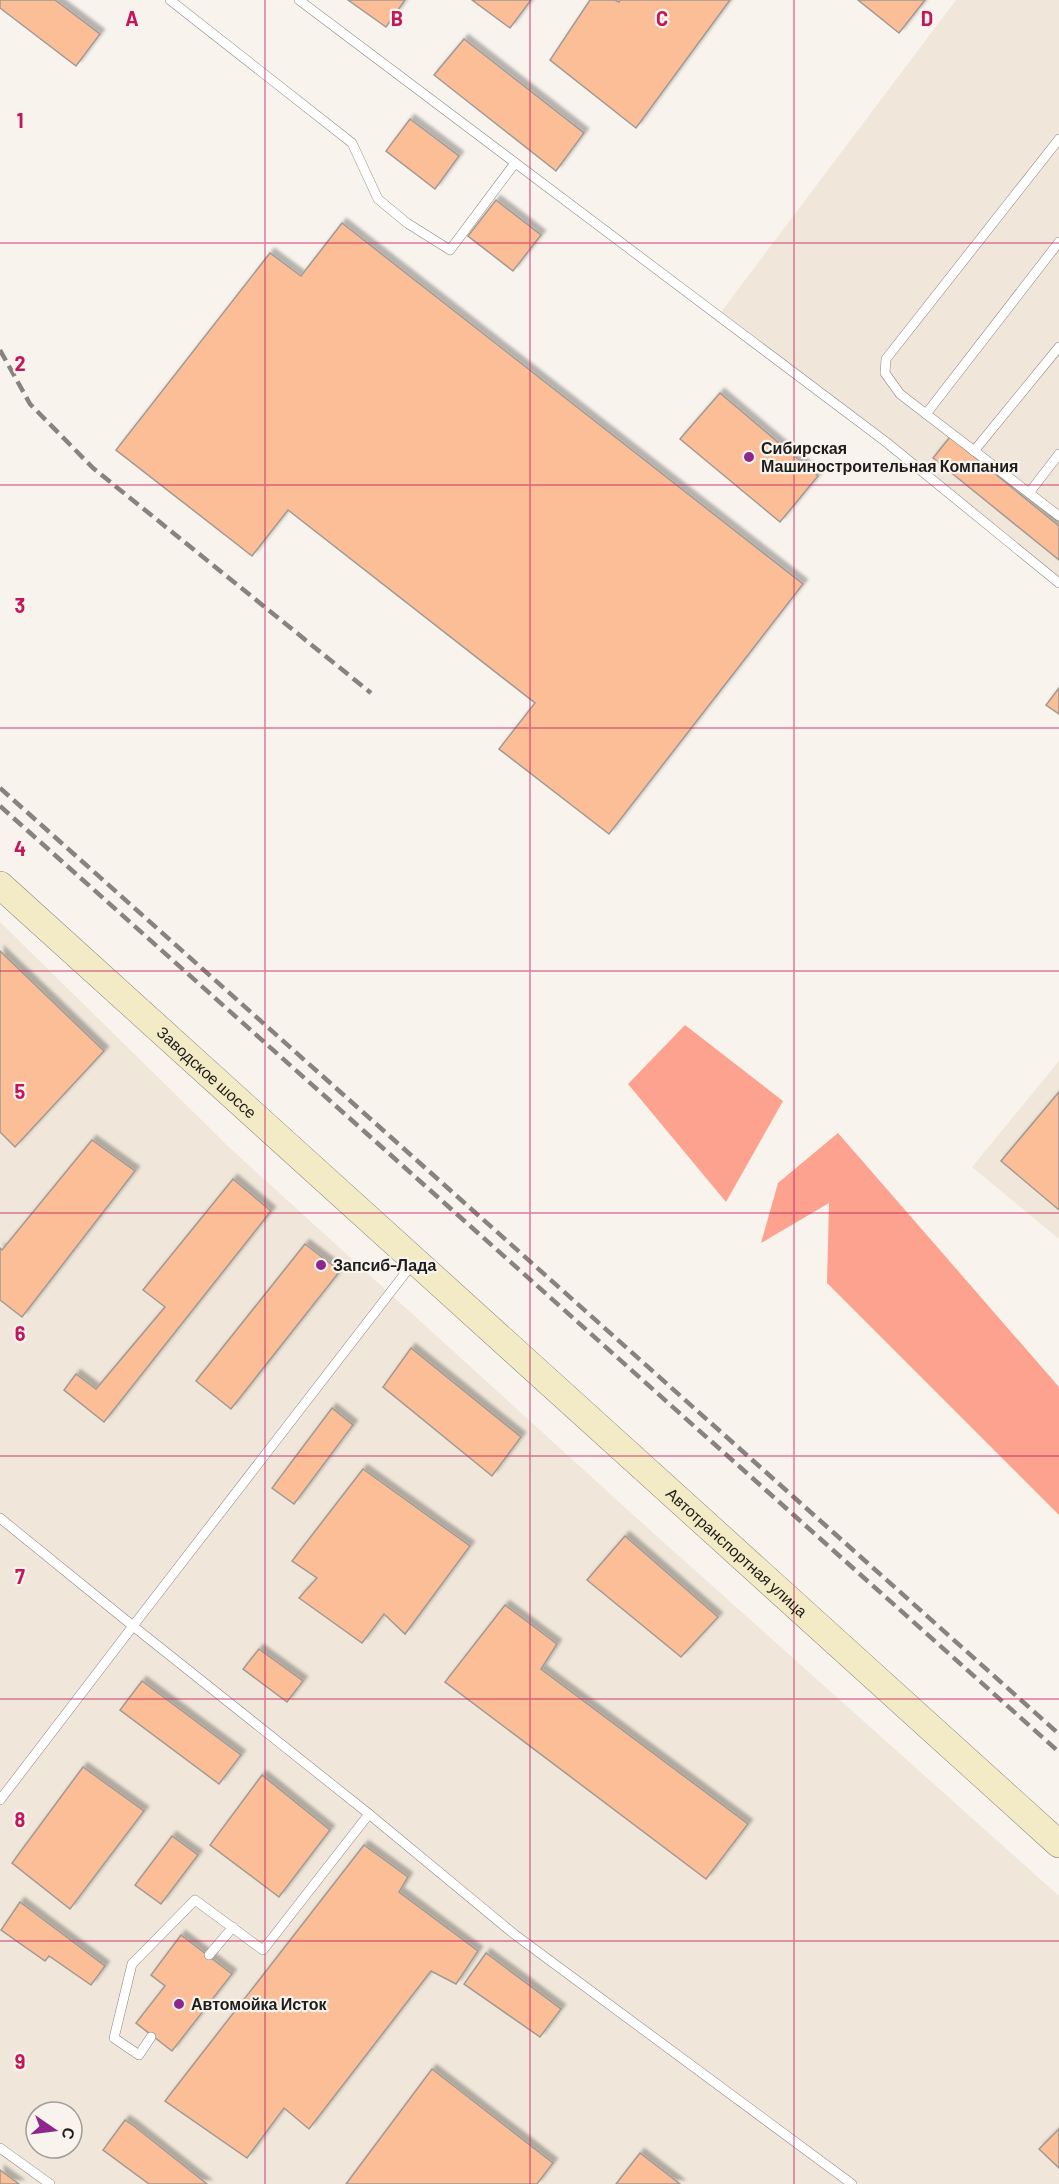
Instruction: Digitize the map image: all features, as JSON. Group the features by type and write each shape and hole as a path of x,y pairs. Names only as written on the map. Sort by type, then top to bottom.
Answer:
{"main road":[{"name":"Заводское шоссе","path":"0,885 414,1261"},
{"name":"Автотранспортная улица","path":"414,1261 1059,1844"}],"lane":[{"path":"170,0 352,142 378,199 407,223 450,250 514,163"},
{"path":"299,0 886,442 1059,583"},
{"path":"1059,139 886,359 885,373 900,394 1059,516"},
{"path":"926,414 1059,242"},
{"path":"974,452 1059,347"},
{"path":"1029,493 1059,454"},
{"path":"0,1800 414,1261"},
{"path":"0,1518 369,1814 514,1934 852,2184"},
{"path":"151,2037 139,2055 114,2038 132,1964 195,1900 263,1950 369,1814"},
{"path":"209,1955 233,1927"},
{"path":"0,2148 50,2184"}],"shaded area":[{"path":"956,0 1059,0 1059,583 718,316"},
{"path":"0,922 231,1149 641,1522 1059,1896 1059,2184 0,2184"},
{"path":"685,1025 783,1101 726,1202 628,1084"},
{"path":"1059,1061 1059,1239 972,1167"},
{"path":"838,1133 1059,1387 1059,1515 827,1283 829,1203 761,1243 778,1183"}],"building":[{"path":"0,0 55,0 100,34 76,66 0,8"},
{"path":"348,0 405,0 386,27"},
{"path":"472,0 531,0 510,28"},
{"path":"590,0 619,2 620,0 730,0 636,128 550,60"},
{"path":"858,0 925,0 899,33"},
{"path":"464,39 584,133 556,171 434,75"},
{"path":"410,119 459,156 435,189 386,151"},
{"path":"496,200 541,235 513,271 468,236"},
{"path":"342,223 803,584 609,834 499,749 535,703 288,510 252,556 116,450 270,253 301,276"},
{"name":"Сибирская Машиностроительная Компания","path":"720,393 818,476 780,522 680,439"},
{"path":"950,437 1059,526 1059,560 933,458"},
{"path":"1059,688 1059,714 1046,705"},
{"path":"0,951 104,1051 15,1147 0,1132"},
{"path":"1059,1092 1059,1210 1001,1161"},
{"path":"92,1140 135,1171 22,1317 0,1300 0,1248 2,1250"},
{"path":"233,1179 271,1211 104,1422 64,1390 76,1374 96,1389 165,1307 143,1290"},
{"path":"305,1244 340,1271 231,1409 196,1381"},
{"path":"411,1348 521,1437 492,1476 383,1387"},
{"path":"332,1408 353,1425 294,1504 272,1488"},
{"path":"363,1469 470,1546 405,1634 384,1614 362,1643 299,1598 317,1578 292,1561"},
{"path":"625,1536 718,1617 681,1657 587,1580"},
{"path":"505,1605 557,1644 541,1669 748,1824 706,1879 445,1682"},
{"path":"259,1649 303,1681 287,1702 243,1669"},
{"path":"142,1681 241,1755 219,1784 120,1710"},
{"path":"83,1767 144,1811 70,1909 12,1863"},
{"path":"262,1775 330,1830 279,1897 210,1845"},
{"path":"172,1836 198,1855 161,1904 135,1885"},
{"path":"364,1845 408,1877 399,1892 478,1951 456,1984 431,1971 309,2129 284,2108 247,2158 165,2101"},
{"path":"20,1902 105,1966 91,1985 49,1956 45,1961 1,1930"},
{"name":"Автомойка Исток","path":"181,1935 232,1974 172,2051 136,2023 165,1986 151,1975"},
{"path":"486,1953 561,2009 540,2037 464,1984"},
{"path":"432,2069 553,2163 537,2184 346,2184"},
{"path":"125,2120 207,2184 149,2184 103,2150"},
{"path":"1059,2129 1059,2168 1039,2149"},
{"path":"640,2153 680,2184 616,2184"},
{"path":"0,2170 19,2184 0,2184"}],"railway":[{"path":"0,350 30,404 93,468 371,693"},
{"path":"0,788 1059,1734"},
{"path":"0,806 1059,1752"}],"place":[{"name":"Сибирская Машиностроительная Компания","path":"749,457"},
{"name":"Запсиб-Лада","path":"321,1265"},
{"name":"Автомойка Исток","path":"179,2004"}]}
